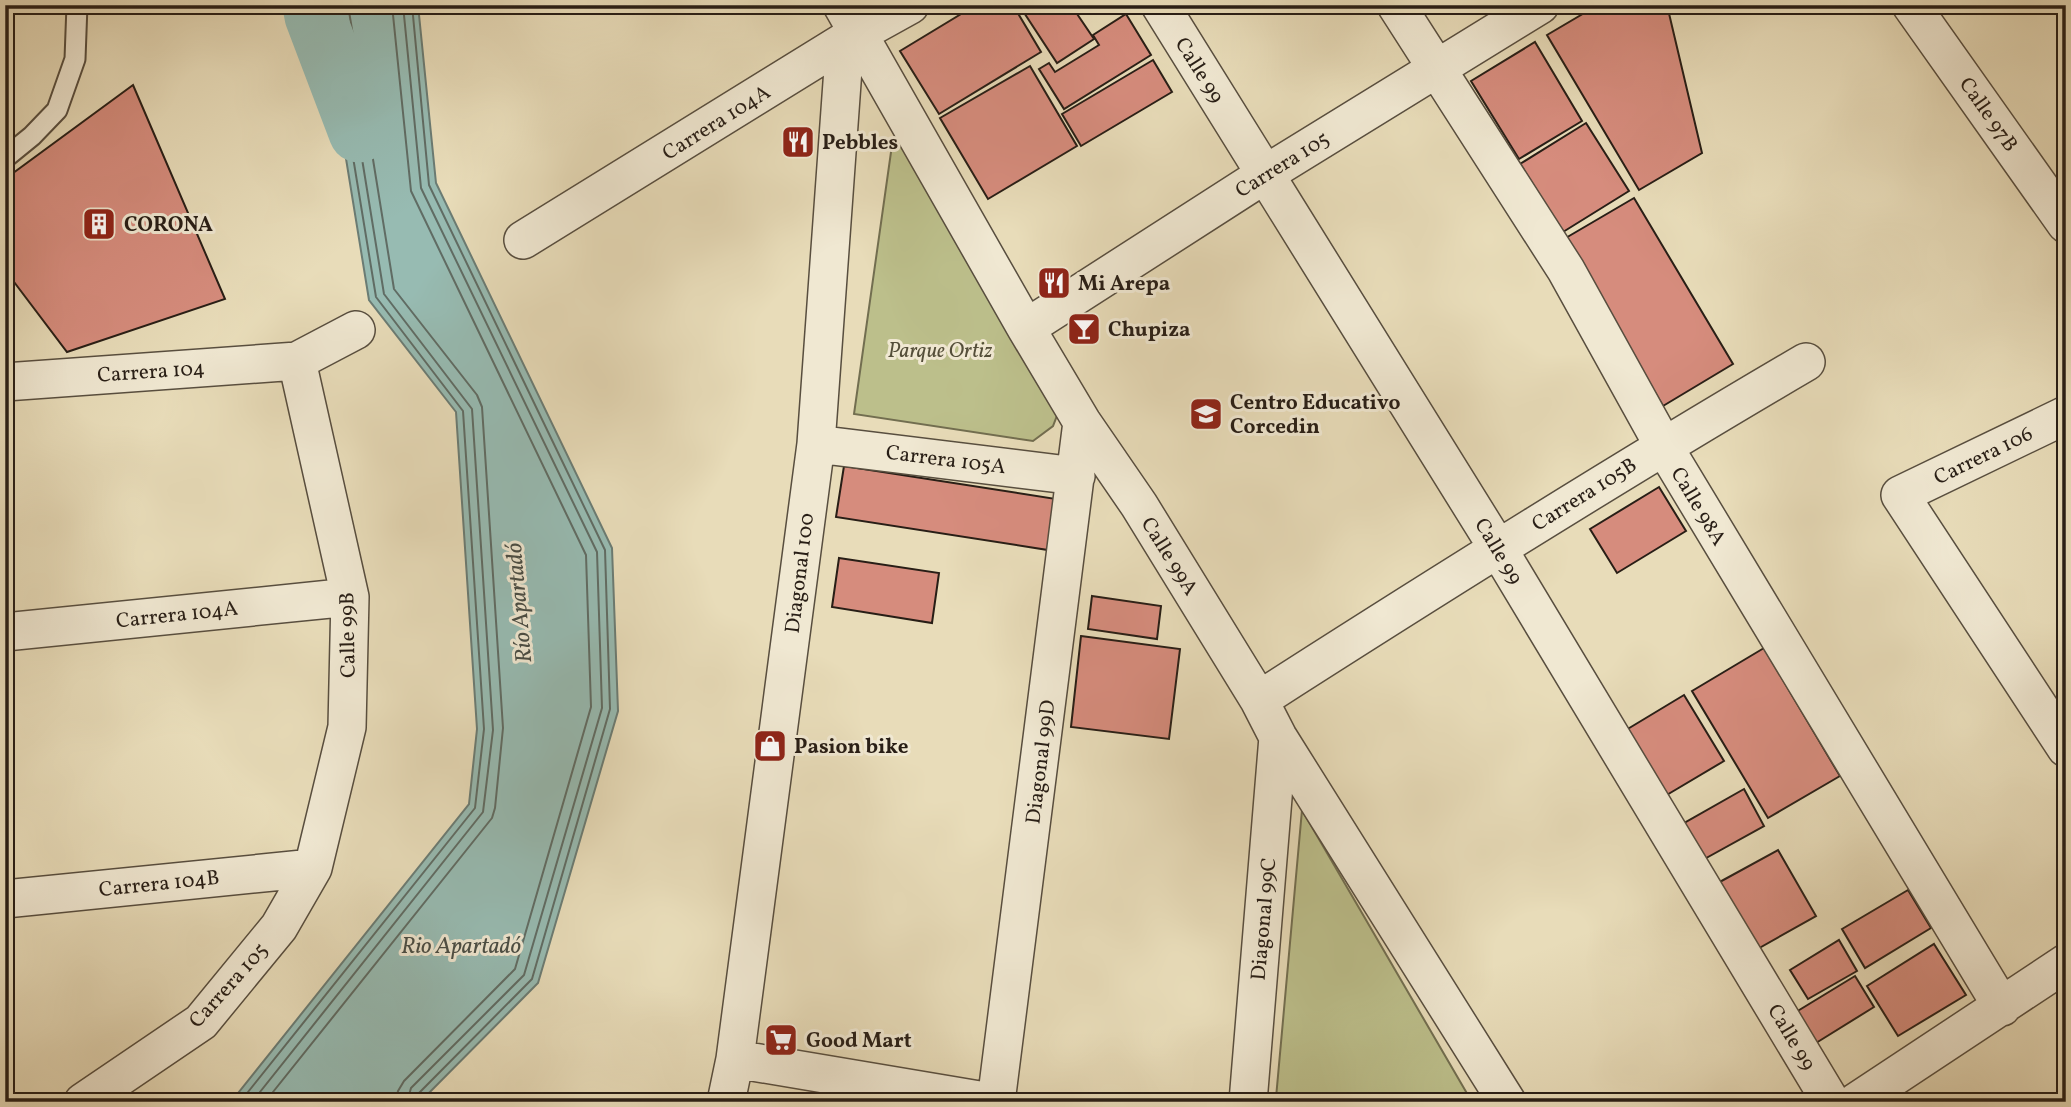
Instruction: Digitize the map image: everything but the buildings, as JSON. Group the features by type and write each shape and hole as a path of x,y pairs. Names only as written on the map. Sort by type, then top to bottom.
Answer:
{"street":[{"name":"Carrera 104A","path":"523,240 849,27 910,5"},
{"name":"Calle 99","path":"1160,5 1497,547 1831,1102"},
{"name":"Calle 98A","path":"1396,5 1566,270 1663,445 2002,1007"},
{"name":"Carrera 105","path":"1026,328 1264,175 1540,5"},
{"name":"Calle 97B","path":"1911,5 2066,224"},
{"name":"Calle 99A","path":"849,27 1082,422 1139,505 1259,700 1278,737 1507,1102"},
{"name":"Diagonal 100","path":"726,1102 735,1059 816,444 849,27"},
{"path":"297,361 356,330"},
{"name":"Carrera 104","path":"5,382 297,361"},
{"name":"Calle 99B","path":"297,361 350,597 347,727 313,867"},
{"name":"Carrera 105B","path":"1259,700 1497,547 1663,445 1806,362"},
{"name":"Carrera 106","path":"2066,415 1900,495 2066,748"},
{"name":"Diagonal 99D","path":"996,1102 1082,422"},
{"name":"Carrera 105A","path":"816,444 1076,476"},
{"name":"Carrera 104A","path":"5,632 350,597"},
{"name":"Diagonal 99C","path":"1248,1102 1278,737"},
{"name":"Carrera 105","path":"83,1102 201,1022 279,927 313,867"},
{"name":"Carrera 104B","path":"5,899 313,867"},
{"path":"1856,1102 2066,963"},
{"path":"735,1059 991,1102"}],"lane":[{"path":"5,158 32,136 57,110 75,59 77,5"}],"green space":[{"name":"Parque Ortiz","path":"906,144 1061,405 1053,426 1033,441 854,414 892,145"},
{"path":"1302,810 1472,1102 1295,1102 1276,1098"}],"water":[{"name":"Rio Apartadó","path":"321,5 418,5 436,183 612,548 618,711 538,983 420,1102 231,1102 469,804 477,729 456,412 369,300"}],"waterway":[{"name":"Río Apartadó","path":"313,5 359,132"}],"place":[{"name":"Pebbles","path":"798,142"},
{"name":"CORONA","path":"99,224"},
{"name":"Mi Arepa","path":"1054,283"},
{"name":"Chupiza","path":"1084,329"},
{"name":"Centro Educativo Corcedin","path":"1206,414"},
{"name":"Pasion bike","path":"770,746"},
{"name":"Good Mart","path":"781,1040"}]}
